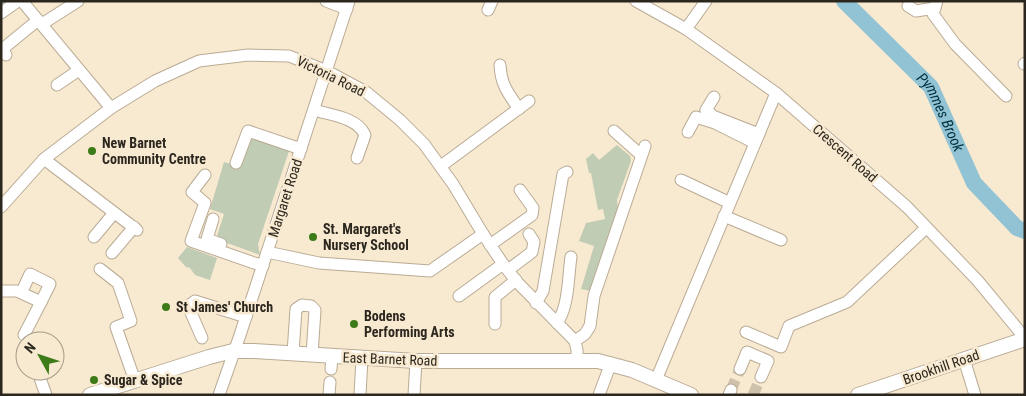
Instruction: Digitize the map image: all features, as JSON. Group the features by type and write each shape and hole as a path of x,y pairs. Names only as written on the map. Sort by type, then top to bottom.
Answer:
{"main road":[{"name":"Brookhill Road","path":"858,395 1025,338"},
{"name":"East Barnet Road","path":"90,395 233,351 312,355 332,362 362,358 416,361 598,361 611,363 691,395"}],"street":[{"path":"1,13 18,1"},
{"path":"22,1 111,108"},
{"path":"6,55 3,50 5,47 40,22 78,1"},
{"path":"326,1 348,5"},
{"name":"Crescent Road","path":"636,1 686,29 776,93 907,207 978,281 1025,338"},
{"path":"686,29 706,1"},
{"name":"Margaret Road","path":"219,395 348,5"},
{"path":"908,6 916,11 936,5"},
{"path":"936,5 933,14 955,44 1006,96"},
{"name":"Victoria Road","path":"1,207 44,159 111,108 155,81 199,61 248,55 289,56 327,71 359,88 382,104 424,144 441,166 490,245 506,267 536,303 574,341"},
{"path":"500,66 496,83 504,86 519,109"},
{"path":"57,86 80,70"},
{"path":"656,380 776,93"},
{"path":"714,97 706,110 713,116 757,139"},
{"path":"441,166 529,101"},
{"path":"314,110 351,121 362,128 365,135 357,158"},
{"path":"688,132 696,117 757,139"},
{"path":"236,163 248,131 301,149"},
{"path":"577,360 577,350 574,341 585,334 590,326 594,296 643,151 614,131"},
{"path":"44,159 135,229 112,253"},
{"path":"536,303 543,291 562,174 567,172"},
{"path":"205,175 192,192 205,203 191,241 265,259 430,271 483,234"},
{"path":"681,180 730,203"},
{"path":"490,245 532,215 533,208 520,190"},
{"path":"94,237 114,213"},
{"path":"724,216 781,240"},
{"path":"213,219 207,239 265,259"},
{"path":"746,332 781,347 789,326 847,302 926,228"},
{"path":"459,296 532,252 534,242 529,234"},
{"path":"557,323 561,317 571,257"},
{"path":"100,268 118,283 130,321 116,327 135,381"},
{"path":"24,287 30,274 50,284 26,331"},
{"path":"495,324 495,297 516,280"},
{"path":"1,291 17,292 41,302"},
{"path":"202,338 188,306 195,302 246,317"},
{"path":"293,353 296,309 302,305 311,306 315,310 312,355"},
{"path":"740,369 747,352 768,360 761,377"},
{"path":"360,395 362,358"},
{"path":"964,360 975,395"},
{"path":"414,395 416,361"},
{"path":"599,395 611,363"},
{"path":"41,381 46,395"},
{"path":"329,395 330,382"}],"green space":[{"path":"249,136 290,148 258,244 260,255 216,239 224,214 210,209 224,162 238,166"},
{"path":"617,145 630,156 631,161 617,200 618,209 591,291 581,289 594,246 579,241 586,223 605,219 603,209 598,210 591,173 589,173 586,159 593,153 599,160"},
{"path":"187,247 217,258 210,280 195,275 178,258"}],"waterway":[{"path":"1,4 4,1"},
{"name":"Pymmes Brook","path":"844,1 931,87 974,183 1017,228 1025,231"}],"tunnel":[{"path":"731,390 740,369"},
{"path":"753,395 761,377"}],"place":[{"name":"New Barnet Community Centre","path":"92,151"},
{"name":"St. Margaret's Nursery School","path":"313,237"},
{"name":"St James' Church","path":"166,307"},
{"name":"Bodens Performing Arts","path":"354,324"},
{"name":"Sugar & Spice","path":"94,380"}]}
